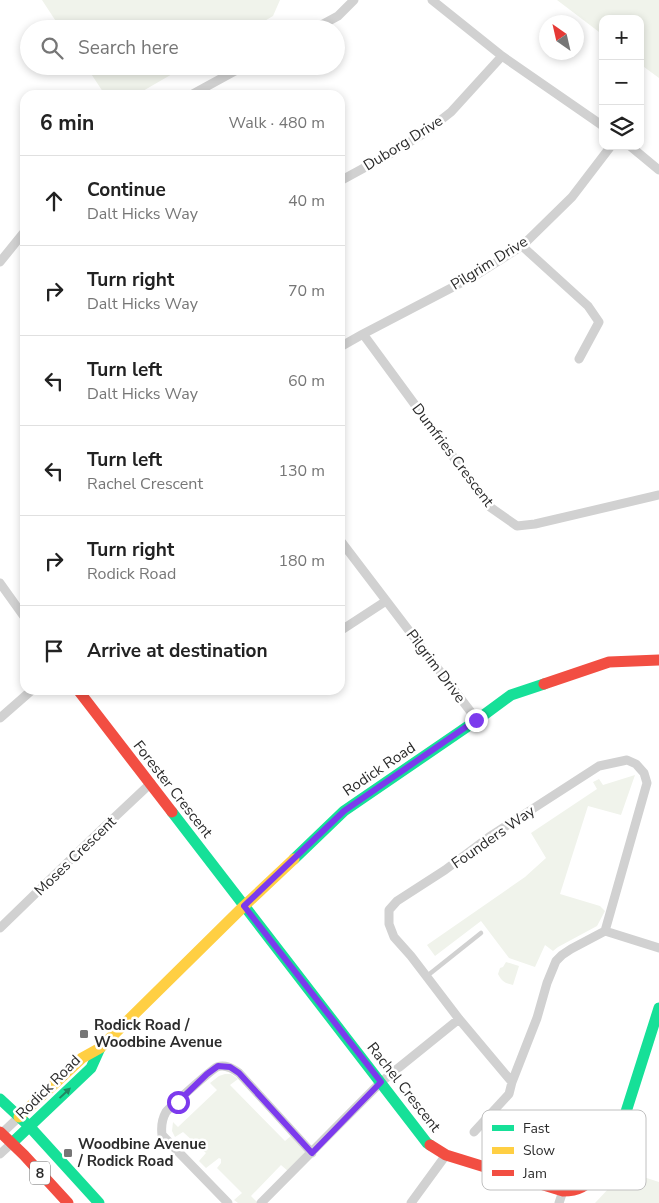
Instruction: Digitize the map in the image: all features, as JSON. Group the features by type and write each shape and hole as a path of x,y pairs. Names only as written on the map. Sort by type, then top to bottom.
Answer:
{"main road":[{"name":"Rodick Road","path":"19,1117 82,1058 100,1048 244,906 344,811 511,695 609,662 659,660"},
{"name":"Forester Crescent","path":"82,695 244,906"},
{"name":"Rachel Crescent","path":"244,906 427,1142 446,1155 482,1166"},
{"path":"627,1110 659,1008"},
{"name":"Rodick Road","path":"12,1143 91,1068 100,1048"},
{"name":"8","path":"0,1099 29,1126 99,1203"},
{"name":"8","path":"1,1134 12,1143 68,1203"},
{"path":"563,1191 574,1190"}],"street":[{"path":"331,20 338,16 354,0"},
{"path":"432,0 502,56 599,123"},
{"name":"Duborg Drive","path":"345,178 424,134 451,112 502,56"},
{"path":"201,90 228,75"},
{"name":"Pilgrim Drive","path":"345,344 478,274 522,246 572,197 608,150"},
{"path":"635,150 659,170"},
{"path":"0,262 20,237"},
{"path":"522,246 588,306 599,322 579,359"},
{"name":"Dumfries Crescent","path":"363,334 490,508 517,526 535,524 659,495"},
{"name":"Pilgrim Drive","path":"345,547 476,720"},
{"path":"0,582 20,611"},
{"path":"345,629 386,601"},
{"path":"0,718 26,695"},
{"name":"Founders Way","path":"512,1082 394,937 389,924 389,910 397,901 599,766 628,760 636,764 644,773 647,784 606,931"},
{"name":"Moses Crescent","path":"0,928 151,783"},
{"path":"494,1110 509,1094 537,1018 546,983 556,961 562,955 606,931 659,948"},
{"path":"261,1203 381,1082 459,1019"},
{"path":"228,1203 162,1135 161,1128 162,1120 167,1112 218,1066 230,1067 239,1073 312,1153"},
{"name":"Rodick Road","path":"1,1134 19,1117"},
{"path":"474,1132 482,1123"},
{"path":"0,1154 12,1143"},
{"path":"411,1203 446,1155"},
{"path":"559,1203 563,1191"}],"lane":[{"path":"426,977 481,934"}],"shaded area":[{"path":"42,0 280,0 273,16 266,20 55,20"},
{"path":"557,0 659,0 659,78 644,67 644,15 599,15 599,32 584,21 584,15 577,15"},
{"path":"92,75 170,75 145,90 102,90"},
{"path":"635,775 621,815 588,806 560,894 600,906 605,911 597,926 553,951 545,945 535,967 509,958 481,921 435,956 427,945 525,877 546,858 531,833 597,789 593,782 599,779 603,785"},
{"path":"506,962 519,966 513,985 504,982 498,974 500,968"},
{"path":"225,1074 231,1074 238,1079 230,1085 285,1141 292,1135 307,1153 289,1172 281,1165 251,1196 258,1203 238,1203 234,1200 242,1193 217,1168 221,1163 221,1159 219,1158 206,1168 199,1161 206,1153 183,1132 175,1137 172,1131 173,1122 178,1127 217,1090 210,1083"},
{"path":"646,1178 659,1182 659,1203 595,1203 607,1190 646,1190"}],"traffic: fast":[{"path":"294,859 344,811 511,695 544,684"},
{"path":"172,812 430,1145"},
{"path":"627,1110 659,1008"},
{"path":"12,1143 91,1068 100,1048"},
{"path":"0,1099 29,1126 99,1203"}],"traffic: slow":[{"path":"19,1117 82,1058 100,1048 294,859"}],"traffic: jam":[{"path":"544,684 609,662 659,660"},
{"path":"82,695 172,812"},
{"path":"0,1132 68,1203"},
{"path":"430,1145 446,1155 482,1166"},
{"path":"560,1190 574,1190"}],"place":[{"name":"Rodick Road / Woodbine Avenue","path":"84,1034"},
{"name":"Woodbine Avenue / Rodick Road","path":"68,1153"}],"route":[{"path":"178,1102 218,1066 230,1067 239,1073 312,1153 381,1082 244,906 344,811 476,720"}]}
